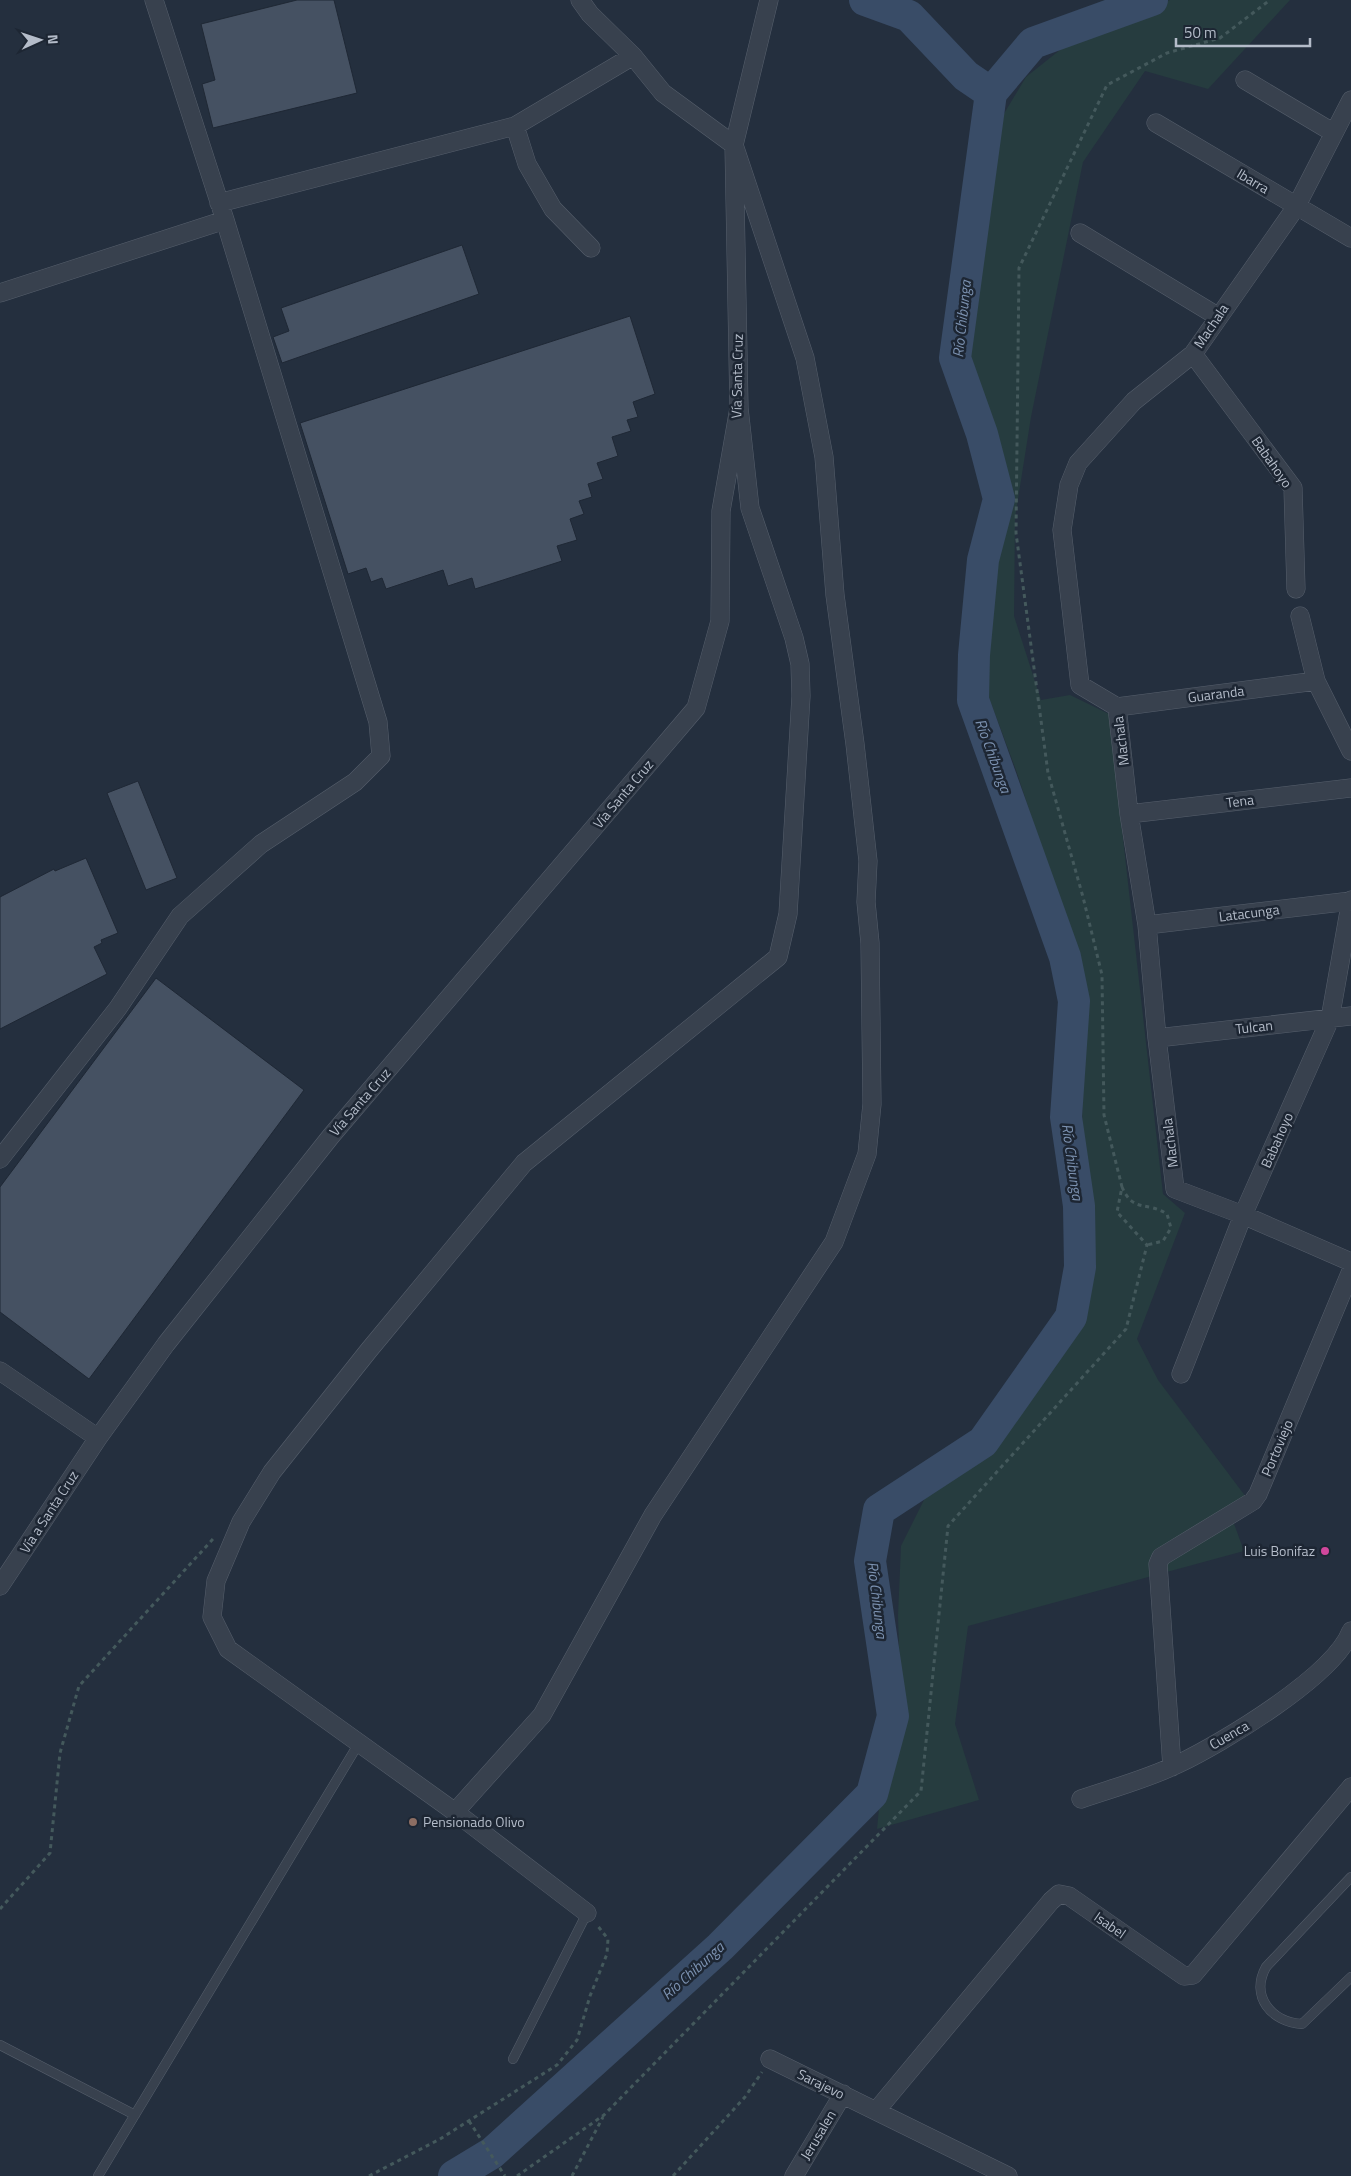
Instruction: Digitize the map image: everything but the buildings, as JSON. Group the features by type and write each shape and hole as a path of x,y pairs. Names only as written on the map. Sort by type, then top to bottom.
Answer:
{"street":[{"path":"0,1159 118,1008 180,916 261,844 355,782 381,756 378,722 225,220 154,0"},
{"path":"455,1812 542,1715 653,1515 834,1242 867,1154 872,1104 870,943 866,902 868,861 856,744 835,595 824,457 805,358 734,145 663,93 634,56 590,14 580,0"},
{"name":"Vía Santa Cruz","path":"98,1438 166,1344 330,1136 696,708 720,621 721,511 739,408 734,145 768,3"},
{"path":"219,203 515,126 634,56"},
{"path":"1245,80 1334,133"},
{"name":"Machala","path":"1351,100 1296,206 1217,316 1193,354 1134,401 1078,463 1069,485 1062,530 1080,685 1117,706 1129,814 1147,925 1157,1038 1175,1189 1243,1215 1351,1262"},
{"name":"Ibarra","path":"1156,123 1351,238"},
{"path":"515,126 527,164 553,210 592,248"},
{"path":"0,293 225,220"},
{"path":"1080,233 1217,316"},
{"name":"Babahoyo","path":"1193,354 1293,488 1296,589"},
{"path":"587,1913 455,1812 228,1649 212,1617 216,1581 241,1522 284,1457 369,1350 524,1163 778,957 785,934 788,914 800,706 800,664 786,610 750,508 739,408"},
{"path":"1300,616 1316,682 1351,751"},
{"name":"Guaranda","path":"1117,706 1316,682"},
{"name":"Tena","path":"1129,814 1351,788"},
{"name":"Babahoyo","path":"1181,1374 1243,1215 1330,1019 1351,900"},
{"name":"Latacunga","path":"1147,925 1351,900"},
{"name":"Tulcan","path":"1157,1038 1351,1016"},
{"name":"Portoviejo","path":"1172,1767 1158,1564 1161,1558 1253,1501 1258,1494 1351,1271"},
{"path":"0,1371 98,1438"},
{"name":"Vía a Santa Cruz","path":"0,1586 98,1438"},
{"name":"Cuenca","path":"1081,1799 1172,1767 1252,1722 1312,1679 1347,1642 1351,1631"},
{"name":"Isabel","path":"876,2111 1051,1901 1059,1894 1069,1896 1188,1977 1193,1975 1351,1787"},
{"name":"Sarajevo","path":"770,2059 1006,2175"},
{"name":"Jerusalen","path":"794,2176 843,2094"}],"lane":[{"path":"98,2176 359,1743"},
{"path":"1351,1878 1266,1967 1260,1978 1259,1986 1262,1998 1274,2014 1290,2023 1302,2024 1351,1977"},
{"path":"513,2058 587,1913"},
{"path":"0,2045 135,2115"}],"path":[{"path":"1147,1245 1163,1241 1171,1228 1167,1214 1156,1206 1137,1205 1126,1196 1122,1187 1104,1115 1102,975 1083,897 1048,773 1016,533 1019,268 1107,85 1167,53 1220,38 1270,0"},
{"path":"1122,1187 1117,1212 1147,1245"},
{"path":"517,2176 604,2115 921,1791 948,1526 1126,1329 1147,1245"},
{"path":"0,1909 50,1853 60,1753 79,1686 218,1534"},
{"path":"368,2176 469,2121 558,2064 578,2040 590,1996 607,1954 608,1939 587,1913"},
{"path":"673,2176 745,2097 770,2059"},
{"path":"572,2176 604,2115"},
{"path":"469,2121 505,2176"}],"green space":[{"path":"1170,0 1290,0 1208,89 1145,71 1083,162 1031,417 1015,518 1014,616 1041,700 1070,695 1109,714 1163,1194 1185,1213 1137,1339 1158,1380 1255,1509 1233,1521 1244,1551 968,1626 955,1724 979,1800 877,1829 881,1788 897,1744 900,1677 898,1616 901,1546 930,1488 1005,1425 1056,1366 1085,1307 1095,1224 1082,1139 1083,1024 1073,944 1016,770 982,679 990,597 999,460 989,409 967,347 982,230 1002,117 1026,77 1080,34"}],"waterway":[{"path":"865,0 909,16 966,76 991,93"},
{"name":"Río Chibunga","path":"454,2176 492,2153 720,1947 872,1794 893,1716 870,1561 879,1510 983,1442 1071,1317 1080,1267 1079,1206 1066,1117 1074,1001 1065,957 973,700 974,655 983,560 999,499 982,434 955,358 991,93 1033,43 1152,0"}],"place":[{"name":"Luis Bonifaz","path":"1325,1551"},
{"name":"Pensionado Olivo","path":"413,1822"}]}
